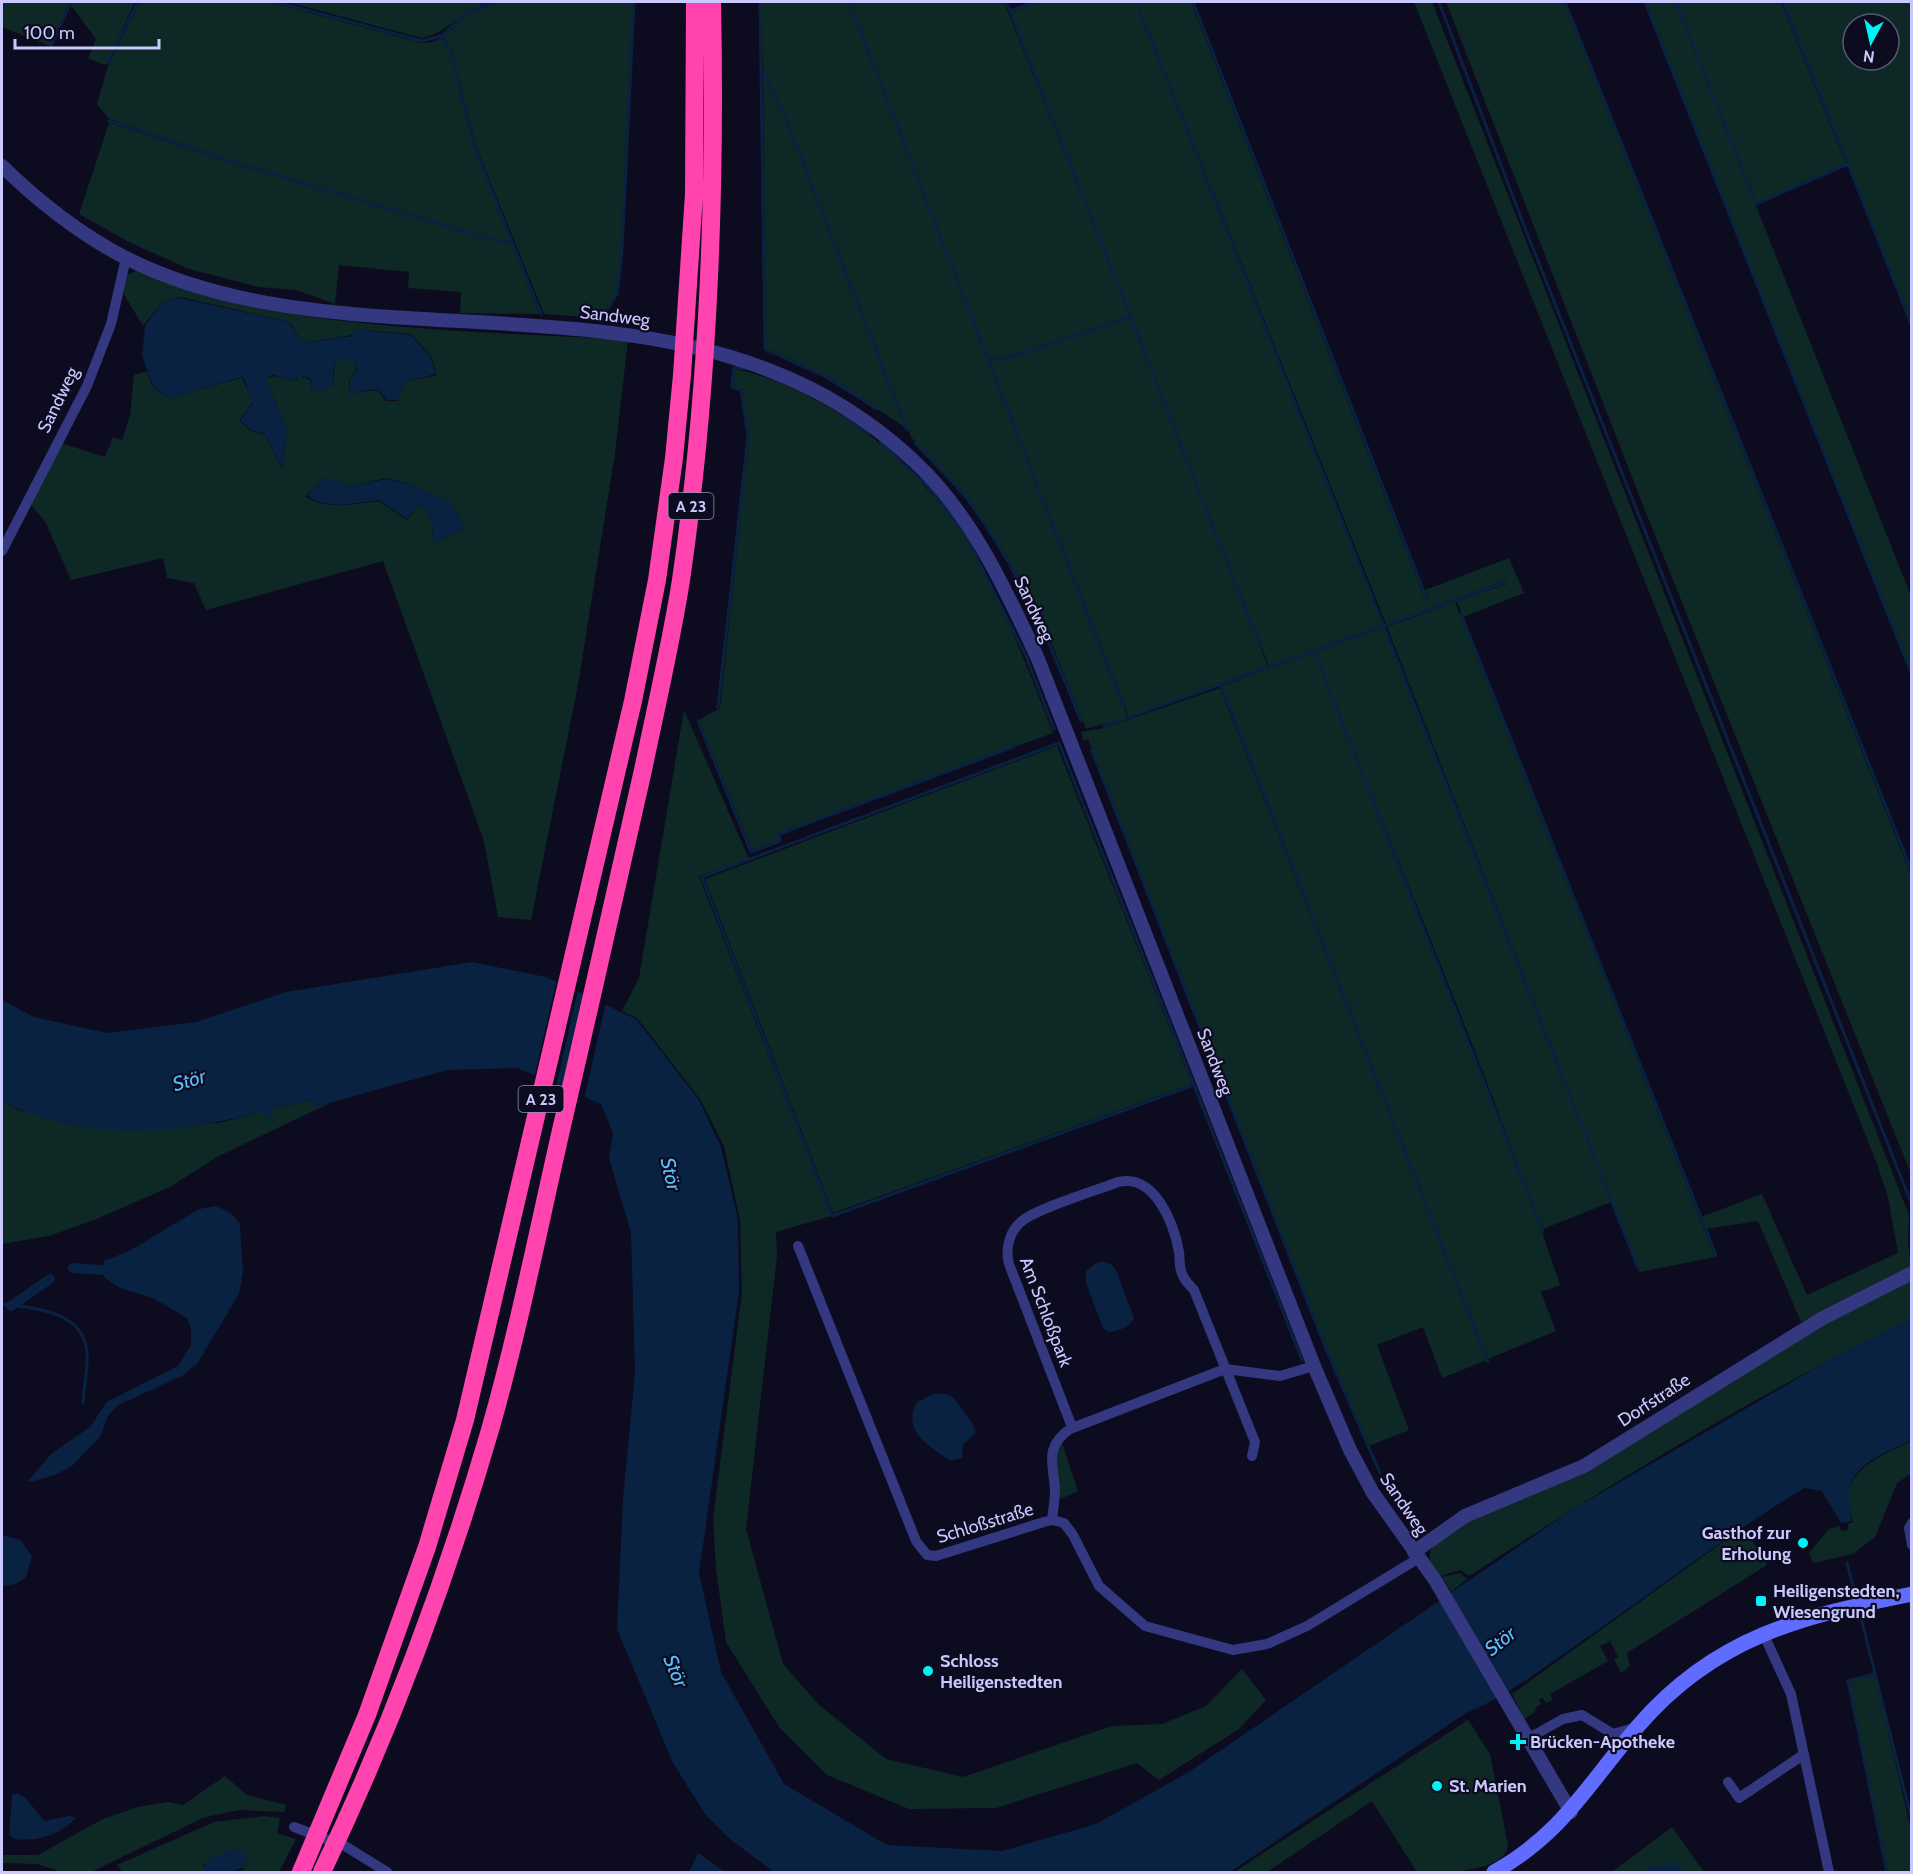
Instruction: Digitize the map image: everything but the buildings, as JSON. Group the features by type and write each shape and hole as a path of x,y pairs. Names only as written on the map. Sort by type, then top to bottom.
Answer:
{"highway":[{"name":"A 23","path":"301,1872 371,1704 427,1547 471,1399 578,945 653,602 674,458 688,301 694,183 695,2"},
{"name":"A 23","path":"322,1872 388,1724 451,1557 491,1426 607,935 680,586 697,459 709,303 713,186 712,2"}],"main road":[{"path":"1494,1872 1518,1859 1571,1812 1637,1727 1671,1691 1699,1668 1762,1633 1860,1605 1911,1594"}],"street":[{"name":"Sandweg","path":"2,166 60,218 126,258 196,285 277,305 348,314 622,334 724,354 759,365 813,388 871,425 917,464 952,505 994,568 1038,659 1314,1366 1350,1450 1373,1493 1438,1585 1571,1812"},
{"name":"Sandweg","path":"2,551 87,386 111,324 126,258"},
{"name":"Am Schloßpark","path":"1072,1427 1009,1264 1008,1249 1013,1232 1028,1217 1124,1181 1137,1183 1154,1193 1160,1201 1179,1250 1181,1271 1194,1290 1255,1442 1252,1456"},
{"name":"Schloßstraße","path":"798,1246 922,1552 930,1557 1052,1520 1064,1523 1103,1591 1145,1626 1233,1650 1267,1644 1307,1626 1417,1555"},
{"name":"Dorfstraße","path":"1417,1555 1465,1516 1584,1466 1821,1319 1911,1273"},
{"path":"1052,1520 1055,1490 1050,1460 1061,1437 1072,1427 1225,1369 1280,1376 1314,1366"},
{"path":"1911,1523 1909,1528 1911,1545"},
{"path":"1762,1633 1791,1694 1830,1872"},
{"path":"1528,1738 1563,1719 1582,1715 1613,1734 1637,1727"},
{"path":"1728,1782 1739,1798 1803,1755"},
{"path":"294,1827 345,1846 387,1872"}],"green space":[{"path":"2,2 69,2 50,46 2,27"},
{"path":"73,2 135,2 105,65 88,58 96,39 71,5"},
{"path":"140,2 269,2 422,43 441,38 450,51 472,144 511,242 497,240 246,165 109,119 97,104 108,66"},
{"path":"287,2 488,2 440,31 422,38"},
{"path":"500,2 633,2 621,250 616,293 601,318 544,314 475,144 452,51 443,36 472,12"},
{"path":"760,2 848,2 1128,717 1086,729 1046,630 1006,555 968,498 911,437 786,117 763,67"},
{"path":"850,2 1004,2 1130,316 1024,352 989,360"},
{"path":"1038,2 1136,2 1384,624 1269,666 1011,12"},
{"path":"1137,2 1191,2 1425,599 1429,598 1425,590 1509,558 1524,593 1463,617 1457,601 1507,584 1506,580 1386,624"},
{"path":"1414,2 1432,2 1909,1215 1908,1243 1911,1267 1801,1322 1758,1221 1706,1229 1701,1217 1762,1194 1807,1295 1898,1253 1888,1197 1877,1164"},
{"path":"1446,2 1564,2 1911,875 1911,1174 1643,505"},
{"path":"1646,2 1675,2 1911,596 1911,674"},
{"path":"1676,2 1781,2 1846,164 1757,203"},
{"path":"1784,2 1911,2 1911,323"},
{"path":"763,70 785,117 906,428 829,377 766,348"},
{"path":"109,123 245,167 497,242 512,244 539,314 460,313 461,292 408,288 409,272 339,265 335,304 296,290 259,287 189,269 129,242 79,214"},
{"path":"138,270 205,294 273,311 317,318 450,330 628,340 615,453 578,685 531,920 498,917 484,841 383,561 206,610 194,583 167,578 163,558 71,580 45,521 30,504 61,443 105,457 113,437 122,440 130,415 134,375 147,371 152,386 168,398 242,378 253,402 239,421 250,430 265,435 282,469 287,431 266,378 274,376 296,381 299,375 310,380 311,391 333,387 334,367 338,360 346,359 356,363 356,371 349,380 349,393 378,390 386,401 398,401 404,382 437,375 431,356 411,334 354,329 352,335 303,343 290,322 181,297 161,303 143,326 123,293 127,275","holes":["325,478 352,486 386,478 414,485 449,502 467,528 433,543 432,521 420,503 407,520 379,501 331,505 313,501 305,496"]},
{"path":"1130,318 1268,666 1129,717 990,362 1024,354"},
{"path":"735,369 769,379 834,410 864,430 892,454 942,506 968,541 984,571 1018,646 1053,733 778,833 779,840 752,850 699,720 720,708 749,437 744,416 743,389 734,387"},
{"path":"1455,602 1715,1257 1640,1272 1387,627"},
{"path":"1385,627 1611,1202 1543,1229 1315,652"},
{"path":"1314,652 1473,1046 1560,1285 1541,1292 1556,1331 1488,1359 1222,686"},
{"path":"1220,688 1487,1360 1442,1378 1423,1327 1377,1345 1409,1430 1369,1446 1327,1348 1088,739 1084,741 1081,732 1104,728"},
{"path":"684,710 749,859 699,876 831,1216 776,1232 777,1256 746,1529 783,1664 818,1704 886,1759 963,1777 1112,1726 1162,1724 1206,1706 1242,1669 1266,1700 1239,1729 1159,1780 1137,1763 996,1808 909,1809 827,1775 779,1727 726,1642 716,1568 713,1519 742,1292 740,1220 724,1146 700,1099 637,1018 622,1011 639,978"},
{"path":"1057,746 1192,1084 833,1213 705,879"},
{"path":"311,1100 314,1107 332,1102 217,1157 170,1187 94,1220 49,1236 2,1244 2,1101 21,1111 219,1123 261,1112 269,1114 273,1109"},
{"path":"1911,1279 1911,1319 1798,1377 1686,1440 1469,1576 1460,1570 1440,1576 1430,1562 1430,1551 1439,1538 1462,1523 1520,1499 1821,1324"},
{"path":"1911,1441 1911,1474 1897,1483 1875,1537 1853,1554 1813,1563 1809,1553 1829,1529 1840,1526 1841,1531 1848,1530 1848,1524 1853,1522 1848,1499 1855,1478 1880,1456"},
{"path":"1062,1443 1078,1491 1061,1499 1055,1463"},
{"path":"1744,1527 1767,1565 1627,1653 1630,1666 1621,1673 1614,1660 1618,1657 1610,1641 1600,1646 1608,1661 1550,1694 1553,1700 1546,1703 1543,1698 1539,1699 1541,1704 1536,1707 1535,1712 1524,1719 1512,1694"},
{"path":"1460,1573 1467,1579 1451,1592 1442,1577"},
{"path":"1875,1675 1911,1830 1911,1872 1888,1872 1849,1682"},
{"path":"1468,1720 1475,1730 1473,1732 1475,1731 1490,1754 1508,1845 1504,1854 1495,1861 1470,1869 1417,1872 1372,1801 1267,1872 1234,1872"},
{"path":"225,1776 247,1795 286,1805 284,1812 239,1810 205,1817 91,1872 62,1872 37,1864 2,1863 2,1855 38,1855 103,1819 138,1807 167,1802 183,1805"},
{"path":"264,1816 280,1818 277,1833 296,1839 279,1872 239,1872 245,1868 204,1864 203,1872 123,1872 117,1865 214,1822"},
{"path":"1672,1827 1704,1872 1612,1872"}],"water":[{"path":"180,298 289,322 303,343 352,336 354,329 411,335 430,356 436,374 404,382 398,400 387,400 378,389 349,393 350,379 357,371 356,363 346,359 338,360 333,367 333,387 311,391 311,379 299,375 295,381 273,375 266,378 287,431 282,468 265,434 251,430 240,421 253,403 243,377 168,398 153,386 142,355 145,326 161,303"},
{"path":"325,478 352,486 386,479 414,485 449,502 467,528 433,543 432,521 420,503 407,519 379,500 332,504 323,503 307,495"},
{"name":"Stör","path":"472,962 546,977 636,1019 699,1100 721,1147 738,1220 739,1292 699,1573 721,1672 784,1784 887,1845 1002,1851 1096,1824 1189,1772 1572,1510 1836,1356 1911,1319 1911,1440 1871,1461 1854,1477 1849,1503 1852,1521 1841,1523 1822,1491 1804,1488 1717,1545 1522,1682 1481,1707 1466,1713 1230,1872 774,1872 731,1840 705,1814 673,1763 617,1629 623,1499 635,1372 631,1233 609,1158 613,1133 601,1104 518,1068 448,1070 314,1107 310,1100 273,1109 268,1119 261,1112 229,1120 163,1129 97,1129 65,1124 2,1101 2,1000 34,1017 107,1033 196,1022 286,992"},
{"path":"216,1206 231,1213 240,1224 243,1272 239,1294 197,1364 182,1376 118,1405 108,1416 100,1437 72,1466 57,1474 32,1482 28,1481 51,1454 90,1427 107,1402 178,1366 191,1345 191,1329 187,1318 153,1298 120,1288 105,1278 101,1270 104,1261 131,1250 199,1209"},
{"path":"1102,1261 1112,1265 1116,1270 1134,1318 1129,1324 1116,1331 1108,1332 1103,1328 1086,1283 1086,1271"},
{"path":"933,1394 945,1394 952,1397 975,1428 976,1432 963,1445 962,1458 950,1461 926,1443 915,1430 912,1422 917,1402"},
{"path":"2,1535 21,1540 32,1557 26,1577 16,1584 2,1586"},
{"path":"17,1793 26,1798 44,1821 69,1816 76,1817 64,1828 48,1836 14,1839 9,1834 12,1795"},
{"path":"234,1850 244,1853 246,1860 240,1869 203,1872 210,1859 218,1854"},
{"path":"698,1853 725,1872 689,1872"},
{"path":"1675,1864 1685,1872 1641,1872 1654,1865"}],"pier":[{"path":"557,979 578,989 556,1087 534,1078"},
{"path":"584,992 606,1002 584,1100 562,1090"}],"waterway":[{"path":"51,46 71,2"},
{"path":"107,63 138,2"},
{"path":"276,2 422,41 441,36 472,10 496,2"},
{"path":"604,314 617,294 622,250 634,2"},
{"path":"760,2 765,349 828,378 877,409"},
{"path":"849,2 1123,706"},
{"path":"1006,2 1010,11 1034,2"},
{"path":"1136,2 1639,1270"},
{"path":"1193,2 1426,597"},
{"path":"1439,2 1523,223 1912,1205"},
{"path":"1565,2 1912,872"},
{"path":"1645,2 1912,675"},
{"path":"1676,2 1756,204 1848,164 1783,2"},
{"path":"1010,11 1260,646"},
{"path":"441,36 451,51 473,144 541,314"},
{"path":"763,70 785,117 907,430"},
{"path":"109,121 246,166 497,241 513,243"},
{"path":"1848,164 1912,326"},
{"path":"988,362 1024,353 1131,317"},
{"path":"718,707 748,436 741,390 732,387 734,367 746,369"},
{"path":"844,416 868,433"},
{"path":"880,442 928,487 965,534 1026,656 1054,729"},
{"path":"915,443 968,500 1002,552 1032,606 1081,721"},
{"path":"1104,726 1506,582"},
{"path":"1461,614 1716,1255"},
{"path":"1314,651 1543,1232"},
{"path":"1221,685 1488,1362"},
{"path":"698,721 751,852 780,841 779,834 1013,747"},
{"path":"1059,743 1194,1085 832,1216 702,877 1059,743"},
{"path":"1092,751 1326,1349 1380,1473"},
{"path":"1194,1085 1302,1360"},
{"path":"73,1268 101,1270"},
{"path":"11,1306 50,1279"},
{"path":"2,1304 28,1307 55,1314 67,1319 76,1327 83,1338 87,1352 83,1403"},
{"path":"1847,1563 1857,1601"},
{"path":"1859,1610 1912,1821"},
{"path":"1875,1674 1848,1681 1887,1872"}],"place":[{"name":"Gasthof zur Erholung","path":"1803,1543"},
{"name":"Heiligenstedten, Wiesengrund","path":"1761,1601"},
{"name":"Schloss Heiligenstedten","path":"928,1671"},
{"name":"Brücken-Apotheke","path":"1518,1742"},
{"name":"St. Marien","path":"1437,1786"}]}
